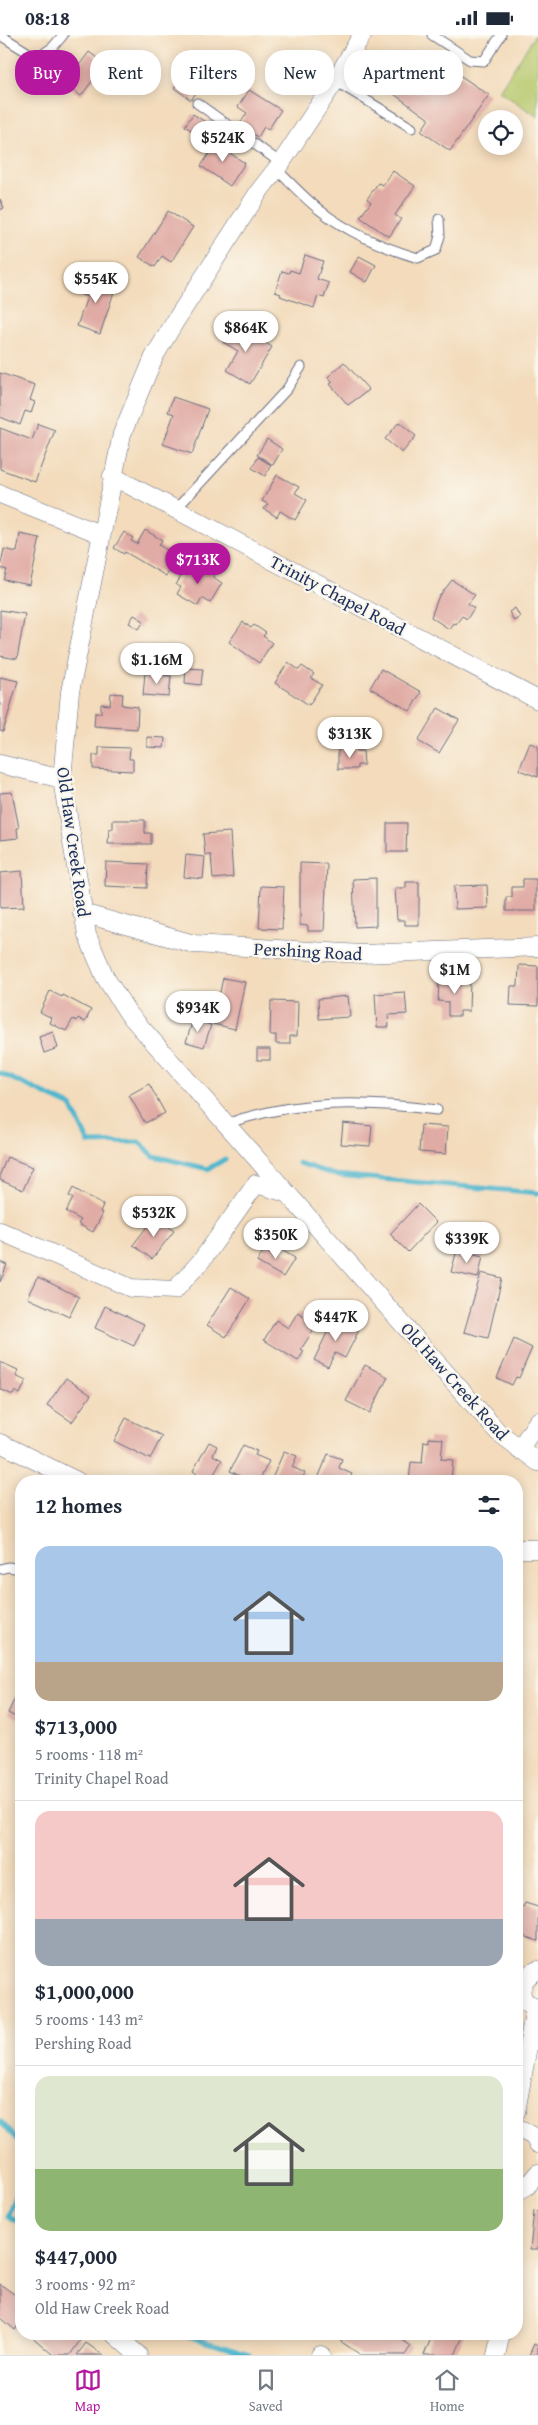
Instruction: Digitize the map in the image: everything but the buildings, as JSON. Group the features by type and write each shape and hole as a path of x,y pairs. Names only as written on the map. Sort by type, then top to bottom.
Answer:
{"street":[{"name":"Old Haw Creek Road","path":"362,35 336,81 279,166 260,190 154,357 129,414 112,476 70,692 62,779 82,913 96,959 128,1013 498,1432 519,1450 538,1462"},
{"name":"Trinity Chapel Road","path":"112,476 538,700"},
{"path":"0,495 100,534"},
{"path":"0,764 62,779"},
{"name":"Pershing Road","path":"82,913 194,944 362,954 538,947"},
{"path":"0,1231 131,1288 176,1290 202,1260 256,1184 287,1193"},
{"path":"519,1450 538,1421"},
{"path":"0,1443 65,1475"},
{"path":"523,1549 538,1549"},
{"path":"523,1981 529,1973 538,1971"},
{"path":"523,1997 526,2002 537,2008 523,2077"},
{"path":"523,2130 538,2144"},
{"path":"523,2188 527,2187 538,2173"},
{"path":"121,2340 138,2355"},
{"path":"496,2355 500,2340"}],"lane":[{"path":"0,35 32,55 40,56 53,47 63,35"},
{"path":"432,35 470,60 484,61 501,35"},
{"path":"336,81 412,128"},
{"path":"197,103 279,166 322,212 364,236 394,250 418,258 436,249 440,236 438,219"},
{"path":"176,509 288,389 301,367"},
{"path":"226,1124 276,1108 310,1105 390,1105 437,1110"},
{"path":"0,1569 8,1567 15,1568"}],"green space":[{"path":"535,35 538,35 538,117 499,91"}],"waterway":[{"path":"0,1073 71,1106 89,1143 139,1142 154,1156 208,1169 225,1159"},
{"path":"299,1163 335,1175 538,1193"},
{"path":"0,2121 15,2137"},
{"path":"15,2196 7,2217 15,2219"},
{"path":"201,2340 249,2355"}]}
